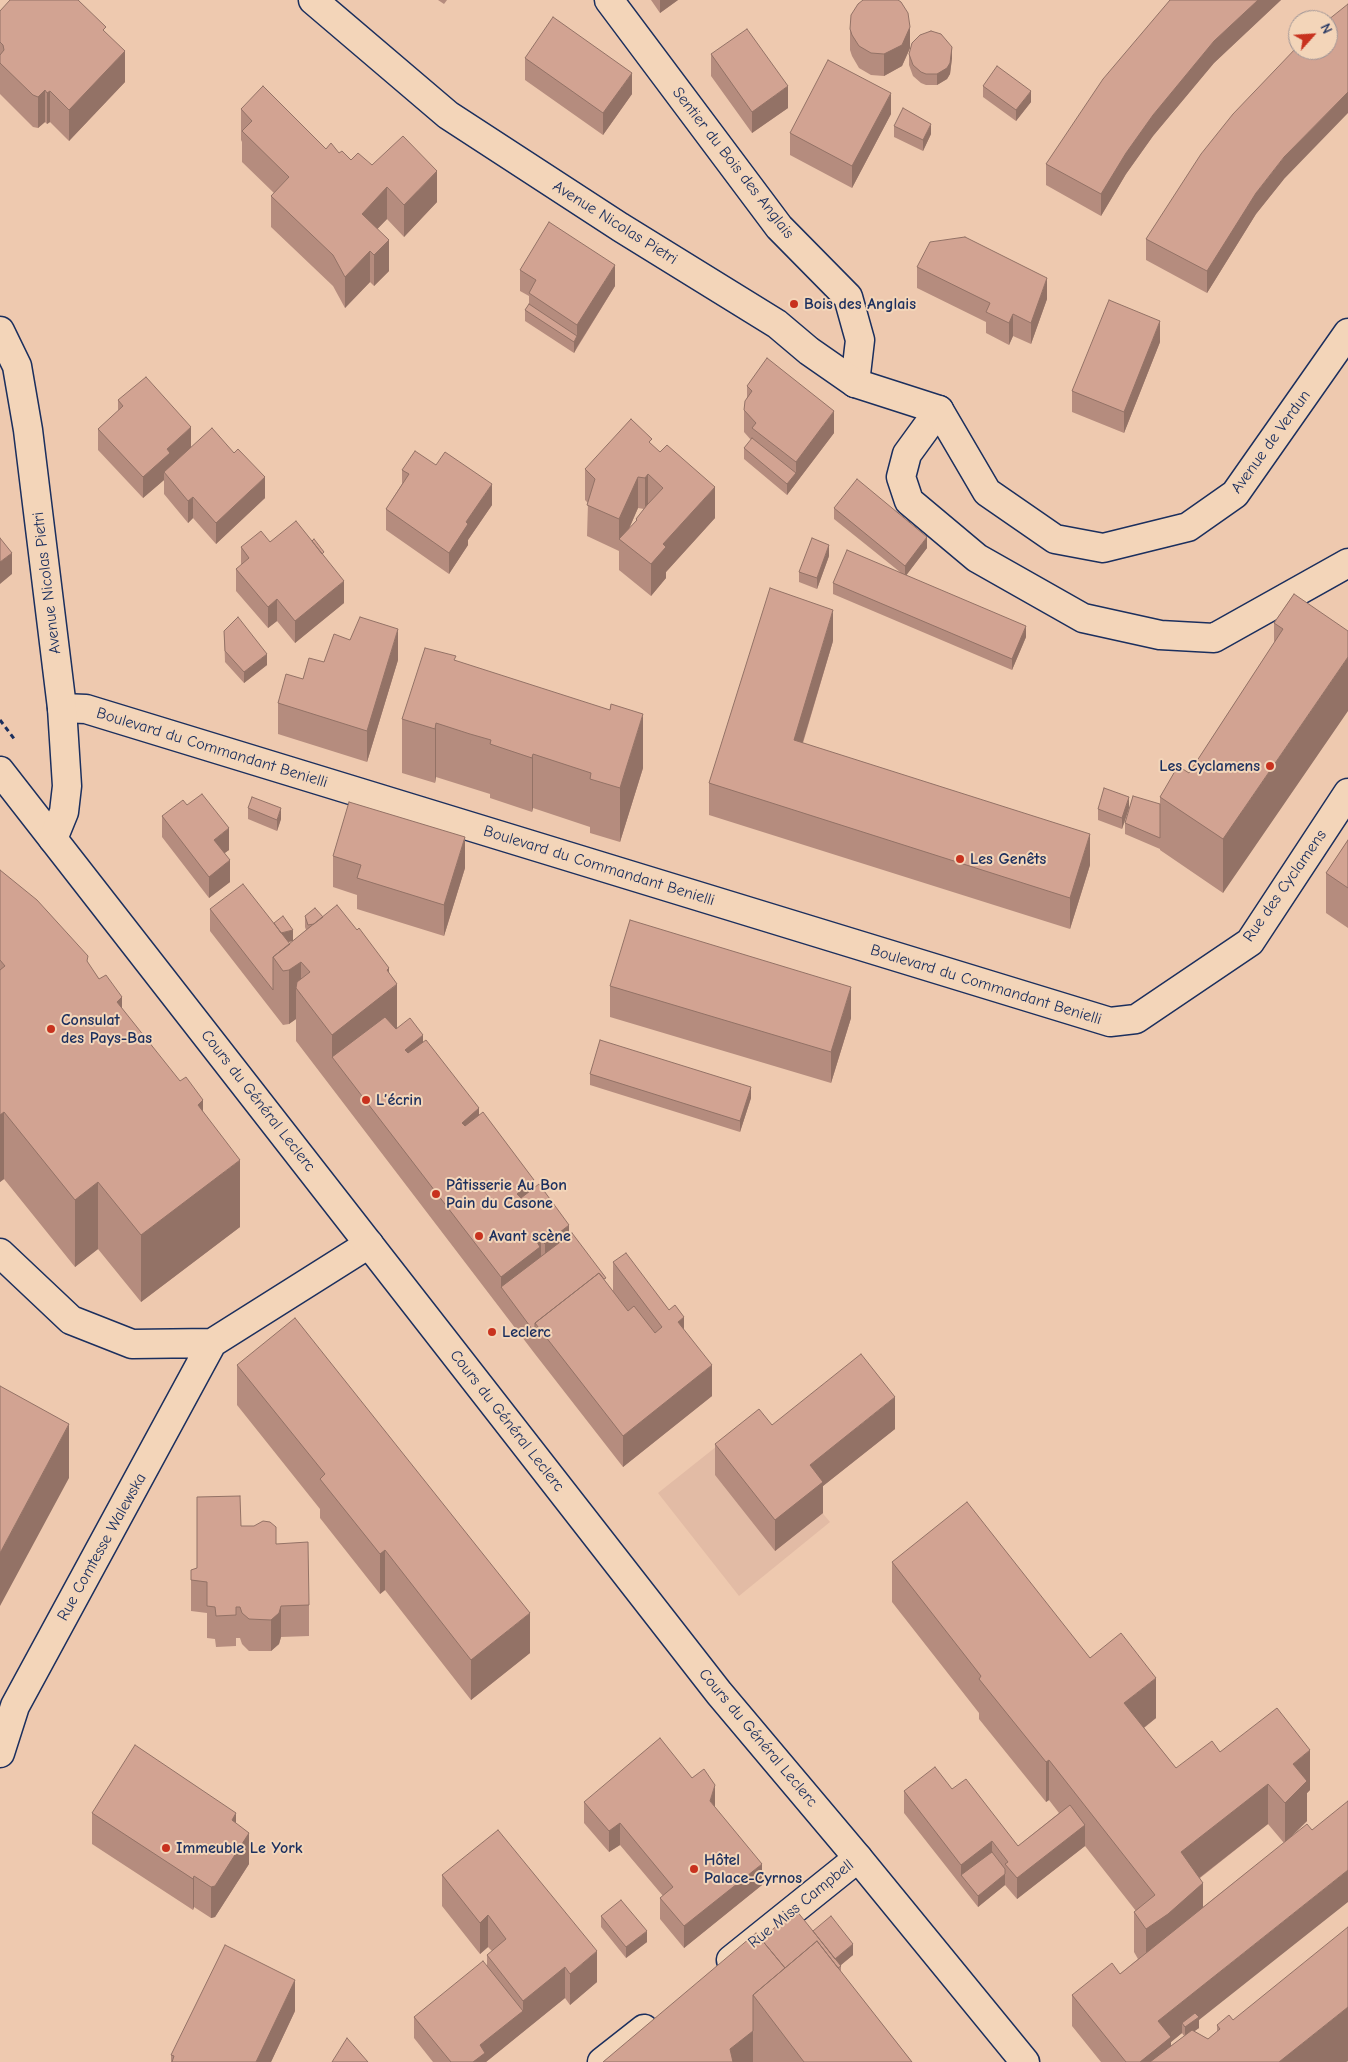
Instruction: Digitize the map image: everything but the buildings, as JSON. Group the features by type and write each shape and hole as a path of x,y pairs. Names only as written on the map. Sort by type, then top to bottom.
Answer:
{"street":[{"name":"Avenue Nicolas Pietri","path":"313,0 448,115 620,227 777,324 855,383 939,410"},
{"name":"Sentier du Bois des Anglais","path":"609,0 779,227 848,297 860,340 855,383"},
{"name":"Avenue Nicolas Pietri","path":"0,331 17,366 28,430 62,708 67,786 64,812 53,838"},
{"name":"Avenue de Verdun","path":"939,410 987,492 1055,539 1103,548 1188,527 1236,494 1348,333"},
{"path":"939,410 907,454 901,477 909,501 977,558 1083,618 1160,635 1214,638 1348,563"},
{"name":"Boulevard du Commandant Benielli","path":"62,708 96,712 1110,1022 1136,1019"},
{"name":"Cours du Général Leclerc","path":"0,770 719,1693 858,1858 1025,2062"},
{"name":"Rue des Cyclamens","path":"1136,1019 1250,942 1348,793"},
{"path":"0,1253 71,1320 132,1344 212,1343 369,1244"},
{"name":"Rue Comtesse Walewska","path":"0,1753 15,1706 212,1343"},
{"name":"Rue Miss Campbell","path":"711,1976 858,1858"},
{"path":"602,2062 664,2013"}],"shaded area":[{"path":"746,1423 830,1522 739,1596 658,1493"}],"place":[{"name":"Bois des Anglais","path":"794,304"},
{"name":"Les Cyclamens","path":"1270,766"},
{"name":"Les Genêts","path":"960,859"},
{"name":"Consulat des Pays-Bas","path":"51,1029"},
{"name":"L’écrin","path":"366,1100"},
{"name":"Pâtisserie Au Bon Pain du Casone","path":"436,1194"},
{"name":"Avant scène","path":"479,1236"},
{"name":"Leclerc","path":"492,1332"},
{"name":"Immeuble Le York","path":"166,1848"},
{"name":"Hôtel Palace-Cyrnos","path":"694,1869"}]}
